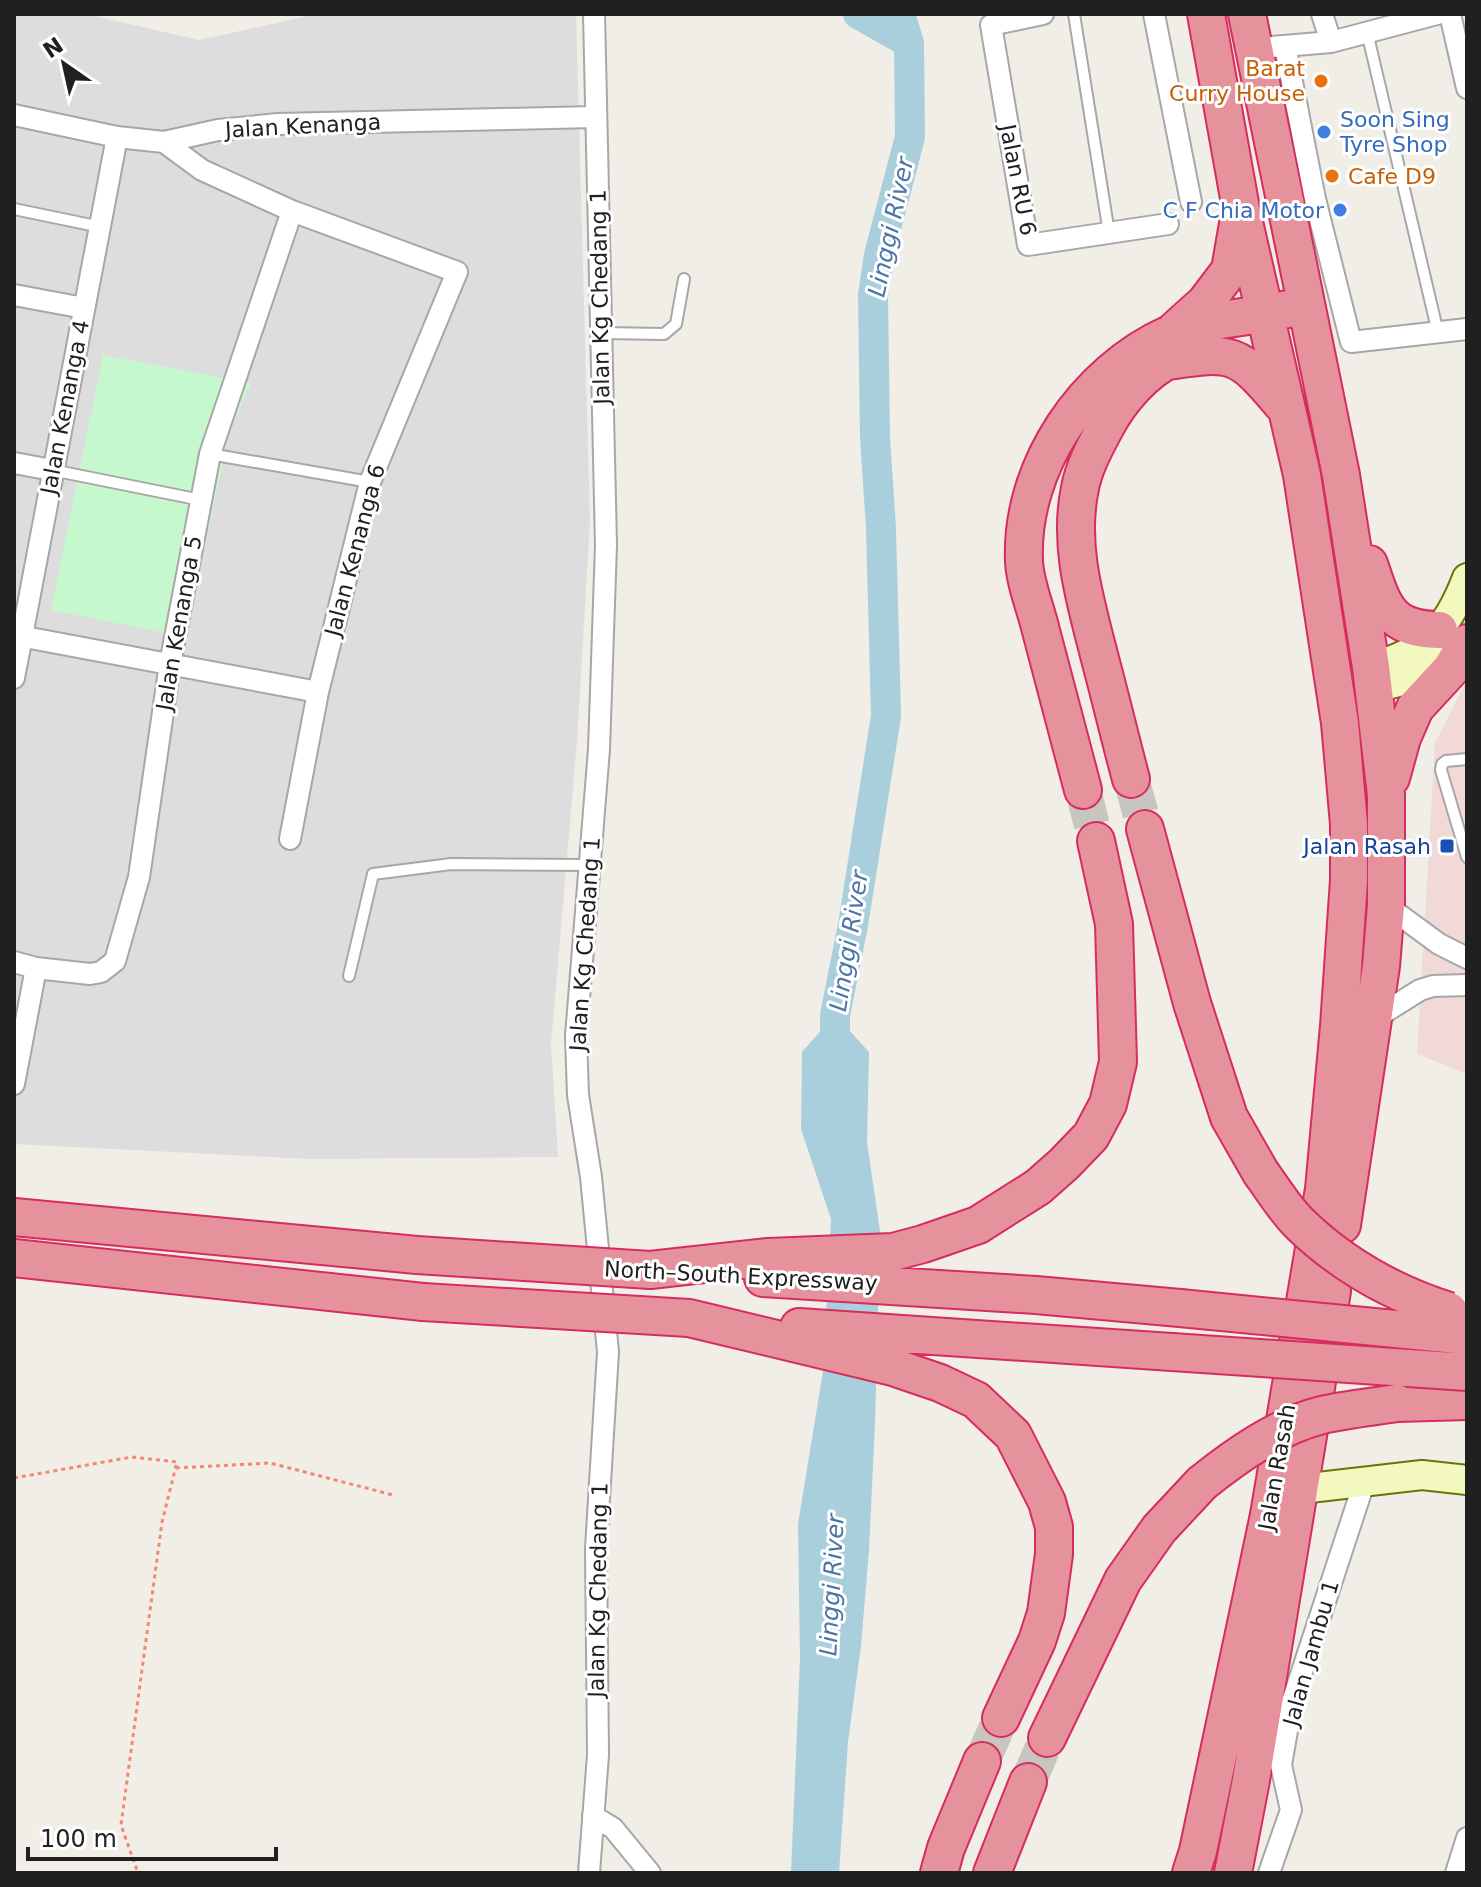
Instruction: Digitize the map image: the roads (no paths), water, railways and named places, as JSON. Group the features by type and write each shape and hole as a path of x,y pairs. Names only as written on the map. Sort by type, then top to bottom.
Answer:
{"highway":[{"path":"1181,14 1230,142"},
{"name":"Jalan Rasah","path":"1191,1873 1269,1515 1324,1189 1341,1011 1349,880 1349,824 1340,723 1302,475 1241,209 1206,14"},
{"name":"Jalan Rasah","path":"1233,1873 1301,1489 1374,1019 1386,905 1386,795 1367,678 1341,475 1308,314 1300,204 1261,36"},
{"path":"1131,779 1081,584 1076,545 1080,485 1112,414 1230,270 1241,209"},
{"path":"1083,790 1024,564 1025,513 1044,462 1073,411 1100,382 1144,348 1219,339 1308,314"},
{"path":"1169,347 1231,358 1251,367 1286,409"},
{"path":"1341,475 1378,591 1386,607 1403,624 1458,638 1451,669 1427,691 1415,708 1402,738 1386,795"},
{"path":"1329,643 1367,678 1340,723"},
{"path":"1145,829 1192,1003 1229,1117 1261,1173 1297,1221 1358,1270 1390,1289 1461,1321"},
{"path":"891,1268 978,1225 1038,1187 1091,1136 1108,1104 1118,1062 1118,998 1114,924 1096,841"},
{"name":"North–South Expressway","path":"14,1217 417,1255 650,1270 768,1257 891,1268 1180,1308 1461,1321"},
{"name":"North–South Expressway","path":"14,1258 423,1302 689,1318 892,1350"},
{"path":"892,1350 1172,1352 1467,1372"},
{"path":"892,1350 940,1383 976,1400 1013,1435 1047,1502 1054,1527 1054,1554 1046,1613 1037,1641 1001,1718"},
{"path":"1047,1738 1123,1580 1159,1529 1202,1483 1233,1459 1274,1435 1319,1416 1397,1403 1467,1401"},
{"path":"939,1873 946,1848 982,1761"},
{"path":"992,1873 1028,1782"}],"street":[{"name":"Jalan Kg Chedang 1","path":"589,1873 598,1755 596,1548 608,1352 591,1177 578,1095 576,1036 599,749 606,545 594,14"},
{"name":"Jalan RU 6","path":"1043,14 991,25 1028,245 1168,224"},
{"path":"1154,14 1191,202"},
{"path":"1322,14 1331,42"},
{"path":"1450,14 1467,88"},
{"path":"1261,36 1331,42 1431,15"},
{"name":"Jalan Kenanga","path":"14,115 117,137 164,142 218,130 278,124 595,117"},
{"name":"Jalan Kenanga 4","path":"14,678 18,635 117,137"},
{"path":"164,142 202,170 292,211"},
{"path":"1300,204 1351,342 1467,329"},
{"name":"Jalan Kenanga 6","path":"290,839 318,692 370,482 457,272 292,211"},
{"name":"Jalan Kenanga 5","path":"14,962 36,968 90,974 101,972 115,961 139,877 170,664 210,454 292,211"},
{"path":"14,295 84,308"},
{"path":"14,463 52,470"},
{"path":"1367,678 1424,644 1458,638 1459,599 1467,578"},
{"path":"18,635 318,692"},
{"path":"1386,905 1439,944 1467,958"},
{"path":"14,1084 36,968"},
{"path":"1374,1019 1420,990 1433,986 1467,985"},
{"path":"1301,1489 1422,1475 1467,1480"},
{"name":"Jalan Jambu 1","path":"1269,1873 1291,1810 1281,1765 1292,1702 1365,1480"},
{"path":"593,1816 613,1828 650,1873"},
{"path":"1456,1873 1467,1838"}],"lane":[{"path":"1074,14 1109,233"},
{"path":"1367,32 1438,333"},
{"path":"14,209 101,227"},
{"path":"602,333 664,334 676,324 684,279"},
{"path":"210,454 370,482"},
{"path":"52,470 201,500"},
{"path":"1467,759 1446,761 1441,770 1467,857"},
{"path":"349,976 373,874 451,864 590,865"}],"water":[{"path":"835,1015 869,1052 867,1142 880,1231 869,1550 861,1646 848,1742 839,1873 791,1873 800,1659 798,1524 823,1371 831,1219 801,1129 802,1052"}],"waterway":[{"path":"858,14 909,43"},
{"name":"Linggi River","path":"835,1054 835,1015 853,925 886,716 881,528 875,438 873,295 879,255 910,137 909,43 900,14"}],"tunnel":[{"path":"1131,779 1145,829"},
{"path":"1083,790 1096,841"},
{"path":"982,1761 1001,1718"},
{"path":"1028,1782 1047,1738"}],"place":[{"name":"Barat Curry House","path":"1321,81"},
{"name":"Soon Sing Tyre Shop","path":"1324,132"},
{"name":"Cafe D9","path":"1332,176"},
{"name":"C F Chia Motor","path":"1340,210"},
{"name":"Jalan Rasah","path":"1447,846"}]}
